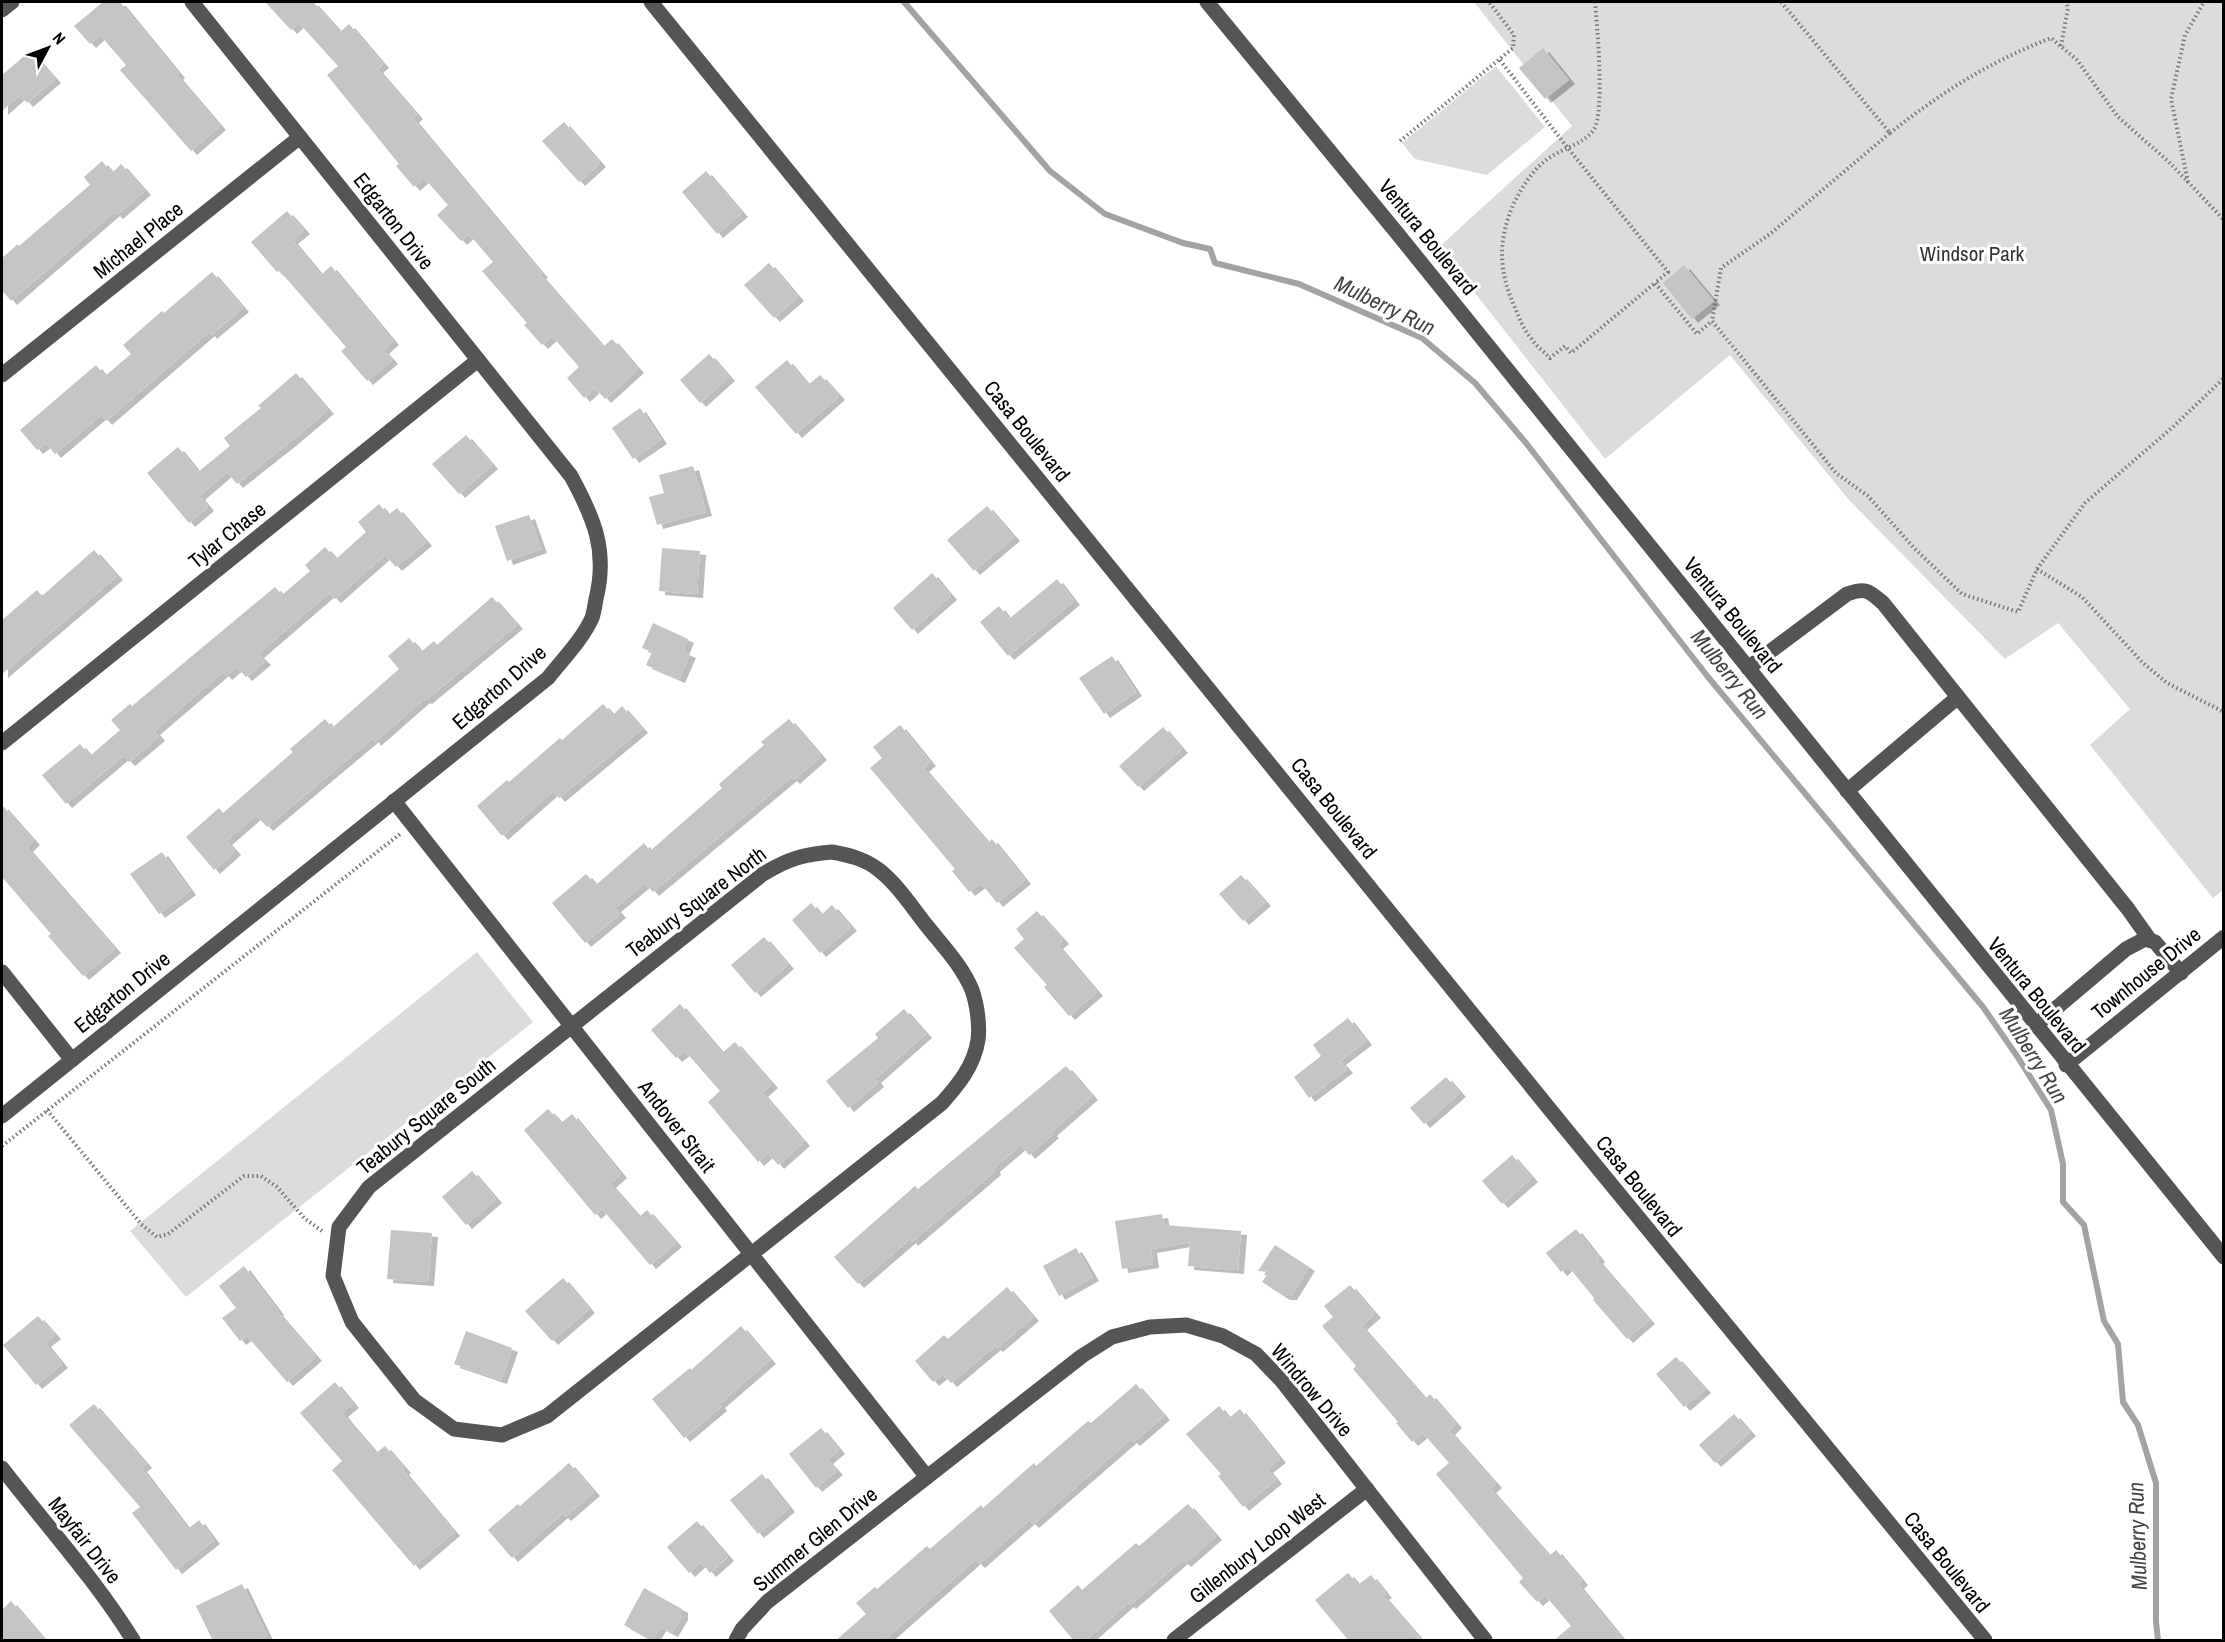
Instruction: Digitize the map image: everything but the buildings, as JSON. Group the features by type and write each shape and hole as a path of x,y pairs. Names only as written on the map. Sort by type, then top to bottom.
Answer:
{"street":[{"path":"2,10 12,2"},
{"name":"Edgarton Drive","path":"2,1116 548,678 573,649 592,618 601,581 600,544 590,510 571,476 192,2"},
{"name":"Casa Boulevard","path":"651,2 1985,1641"},
{"name":"Ventura Boulevard","path":"1207,2 1398,233 2066,1065 2223,1257"},
{"name":"Michael Place","path":"2,375 300,137"},
{"name":"Tylar Chase","path":"2,743 478,360"},
{"path":"1748,668 1847,594 1860,589 1869,591 1883,603 2128,909 2150,940 2163,951 2181,973"},
{"path":"1847,791 1958,697"},
{"name":"Andover Strait","path":"394,801 927,1477"},
{"name":"Teabury Square North","path":"571,1026 763,874 786,860 808,854 832,852 855,856 878,868 894,884 963,972 973,992 978,1040 971,1064 959,1085 942,1103 752,1254"},
{"name":"Townhouse Drive","path":"2066,1065 2223,937"},
{"path":"2035,1026 2126,949 2145,939 2150,940"},
{"path":"2,972 72,1060"},
{"name":"Teabury Square South","path":"571,1026 369,1187 339,1227 333,1276 352,1322 414,1400 454,1429 502,1435 547,1416 752,1254"},
{"name":"Windrow Drive","path":"927,1477 1082,1356 1112,1337 1150,1327 1186,1325 1223,1336 1256,1354 1282,1381 1485,1641"},
{"name":"Mayfair Drive","path":"2,1468 84,1571 133,1641"},
{"name":"Summer Glen Drive","path":"736,1641 742,1629 767,1602 927,1477"},
{"name":"Gillenbury Loop West","path":"1174,1641 1366,1490"}],"path":[{"path":"1400,141 1514,48 1514,35 1489,2"},
{"path":"1500,60 1567,147 1668,272 1571,353 1565,346 1550,358 1531,339 1522,323 1506,288 1501,256 1506,222 1518,194 1533,172 1545,160 1567,147 1582,140 1594,129 1599,114 1595,2"},
{"path":"1781,2 1890,133"},
{"path":"2061,46 2068,8 2066,2"},
{"path":"2188,183 2171,99 2185,35 2204,2"},
{"path":"1655,283 1697,334 1712,321 1721,268 1770,234 1931,101 2004,58 2051,38 2077,60 2118,117 2169,162 2223,220"},
{"path":"1712,321 1836,473 1868,496 1914,548 1962,594 2018,612 2037,569 2085,503 2174,426 2223,378"},
{"path":"2037,569 2082,597 2143,663 2167,682 2223,712"},
{"path":"2,1146 412,825"},
{"path":"48,1110 141,1224 157,1237 168,1234 244,1176 261,1176 277,1187 304,1218 337,1242"}],"green space":[{"name":"Windsor Park","path":"1474,2 2223,2 2223,890 2213,898 2090,745 2130,709 2058,623 2005,659 1849,500 1730,355 1605,459 1439,247 1572,126"},
{"path":"1496,66 1545,127 1487,175 1415,159 1402,143"},
{"path":"477,952 533,1022 186,1297 130,1231"}],"waterway":[{"name":"Mulberry Run","path":"904,2 1050,171 1105,214 1183,243 1210,249 1215,263 1299,284 1422,338 1475,383 1526,443 1708,677 1983,1007 2051,1110 2063,1164 2063,1202 2084,1225 2104,1321 2118,1344 2123,1402 2138,1425 2156,1483 2158,1640"}]}
